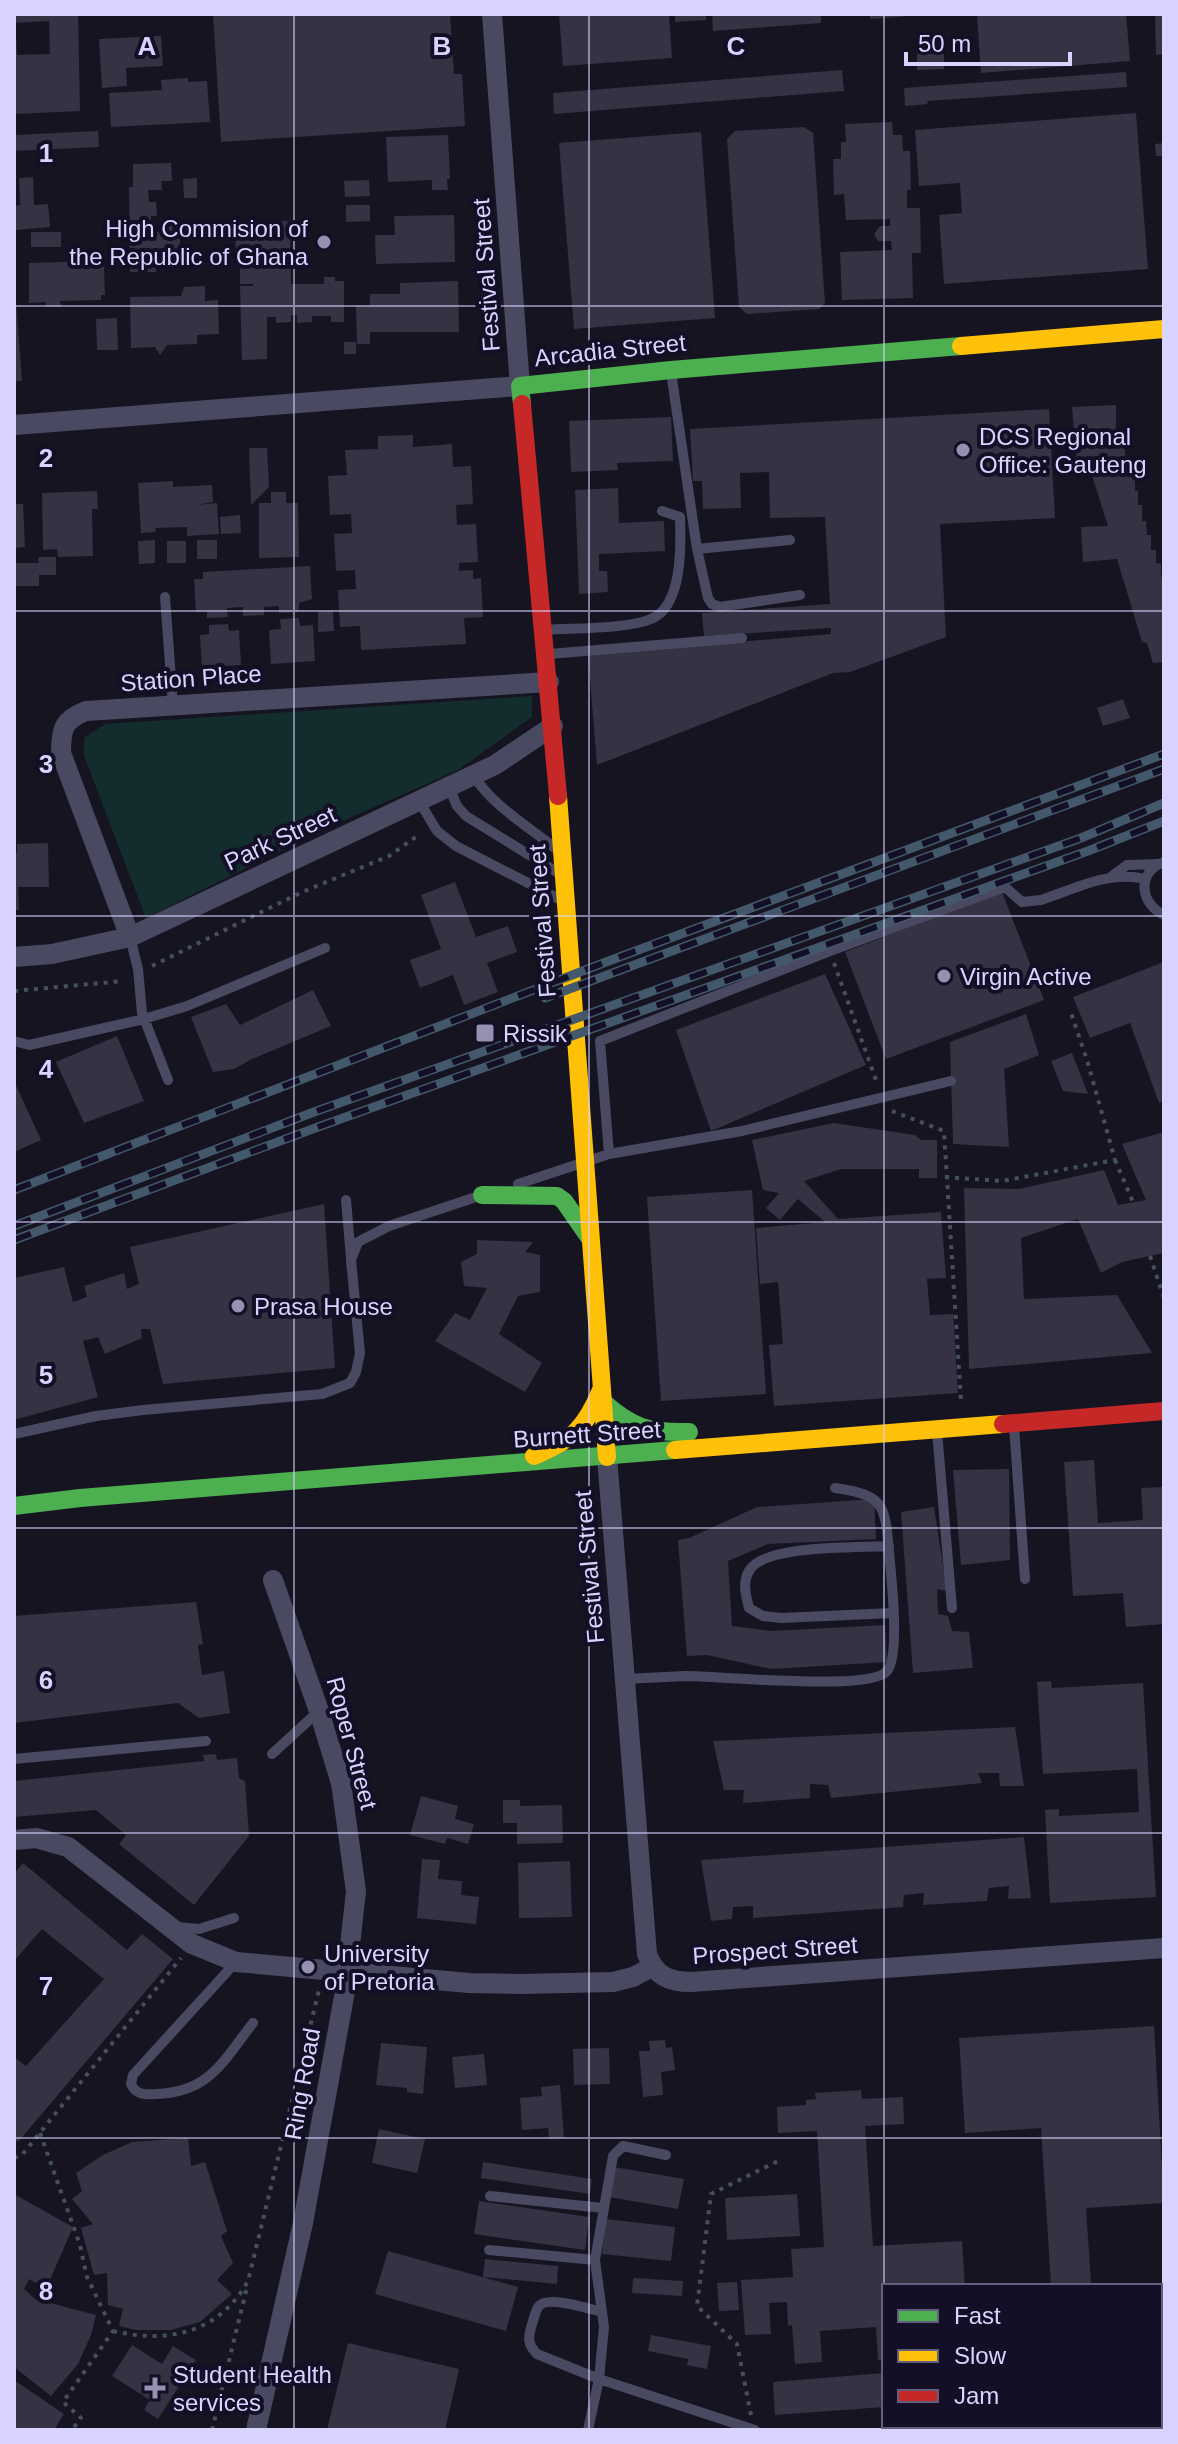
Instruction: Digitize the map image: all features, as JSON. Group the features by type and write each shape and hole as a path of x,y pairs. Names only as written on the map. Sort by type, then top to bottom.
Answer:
{"street":[{"name":"Festival Street","path":"492,14 520,386 547,654 565,877 624,1679 647,1954 652,1967"},
{"name":"Arcadia Street","path":"14,425 1164,331"},
{"name":"Station Place","path":"130,937 61,753 61,732 72,716 86,711 549,682"},
{"name":"Park Street","path":"14,957 52,954 130,937 495,765 553,726"},
{"path":"482,1195 557,1196 564,1201 590,1239"},
{"path":"517,1463 564,1443 579,1432 602,1395 634,1428 654,1434 807,1427 854,1437"},
{"name":"Burnett Street","path":"14,1506 80,1498 1164,1411"},
{"name":"Roper Street","path":"273,1580 341,1783 356,1891 348,1972"},
{"path":"14,1840 36,1838 68,1847 192,1944 236,1962 469,1983 521,1984 613,1982 633,1977 652,1967"},
{"name":"Prospect Street","path":"652,1967 660,1975 691,1982 1164,1948"},
{"name":"Ring Road","path":"256,2430 303,2223 348,1972"}],"lane":[{"path":"671,370 697,549 708,598 720,607 800,595"},
{"path":"544,630 635,623 653,619 664,608 675,584 682,554 680,517 662,511"},
{"path":"697,549 790,540"},
{"path":"165,597 173,705"},
{"path":"547,654 742,638"},
{"path":"473,775 485,794 499,807 563,854"},
{"path":"449,787 457,806 466,816 565,877"},
{"path":"419,801 432,824 456,846 567,908"},
{"path":"1112,876 1127,865 1161,863"},
{"path":"1161,863 1145,879 1143,890 1146,902 1154,911 1164,915"},
{"path":"609,1154 600,1041 1005,887 1022,902 1031,902 1112,876 1145,879"},
{"path":"130,937 144,1019 168,1080"},
{"path":"14,1041 29,1045 144,1019 187,1006 325,948"},
{"path":"351,1260 358,1242 389,1226 609,1154 742,1131 951,1081"},
{"path":"14,1434 112,1414 322,1394 350,1383 360,1353 346,1200"},
{"path":"1014,1424 1025,1579"},
{"path":"937,1430 952,1608"},
{"path":"624,1679 685,1676 810,1681 870,1679 886,1672 894,1657 889,1546 884,1516 874,1497 835,1488"},
{"path":"889,1546 779,1553 760,1559 749,1571 744,1589 749,1608 763,1616 781,1618 893,1613"},
{"path":"272,1754 319,1711"},
{"path":"14,1759 206,1741"},
{"path":"168,1925 199,1929 234,1918"},
{"path":"236,1962 133,2075 133,2089 140,2094 158,2094 195,2088 208,2079 253,2023"},
{"path":"588,2430 599,2379 604,2327 595,2260 613,2156 623,2146 666,2155"},
{"path":"490,2196 603,2208"},
{"path":"489,2250 595,2260"},
{"path":"602,2312 553,2301 543,2302 528,2337 530,2347 537,2354 599,2379 754,2429"}],"path":[{"path":"14,991 121,982 300,893 389,856 432,824"},
{"path":"830,951 881,1096 889,1110 944,1131 963,1428"},
{"path":"1071,1013 1115,1160 1133,1202"},
{"path":"945,1177 1002,1181 1115,1160"},
{"path":"1150,1256 1164,1298"},
{"path":"14,2158 22,2155 192,1944"},
{"path":"212,2430 324,1970"},
{"path":"40,2133 80,2245 87,2277 113,2331"},
{"path":"754,2429 737,2344 697,2306 711,2194 782,2159"},
{"path":"113,2331 133,2336 168,2338 196,2329 218,2317 240,2295 248,2281"},
{"path":"72,2430 81,2418 63,2402 113,2331"}],"green space":[{"path":"532,696 532,717 458,770 320,831 146,918 84,756 84,738 105,724"}],"building":[{"path":"14,14 78,14 80,111 14,114 14,35 17,55 50,54 49,21 14,23"},
{"path":"213,14 450,14 454,74 462,74 465,126 221,142"},
{"path":"559,14 669,14 672,58 563,66"},
{"path":"675,14 706,14 706,20 675,22"},
{"path":"712,14 821,14 821,23 713,31"},
{"path":"870,14 910,14 910,16 870,19"},
{"path":"977,14 1126,14 1130,61 981,73"},
{"path":"1155,14 1164,14 1164,54 1156,55"},
{"path":"161,36 163,66 126,68 127,86 102,88 99,39"},
{"path":"917,54 944,54 944,69 917,70"},
{"path":"842,70 844,91 554,114 553,93"},
{"path":"1126,72 1127,87 927,101 928,104 905,106 904,88"},
{"path":"188,78 188,82 207,81 210,122 111,127 109,93 162,90 161,80"},
{"path":"1136,113 1148,269 944,284 939,215 962,213 960,183 919,186 915,130"},
{"path":"892,122 893,135 902,135 903,151 910,151 911,190 907,190 907,208 920,208 921,253 912,253 913,298 842,300 840,252 892,250 891,241 878,241 874,234 880,226 890,226 890,219 846,220 844,194 834,195 833,159 841,159 841,142 846,142 845,124"},
{"path":"804,127 813,133 825,303 819,309 747,314 739,307 727,139 735,131"},
{"path":"98,131 99,147 14,151 14,135"},
{"path":"701,132 715,318 574,329 559,143"},
{"path":"448,135 448,190 432,190 432,180 388,182 386,137"},
{"path":"1164,143 1164,156 1156,156 1155,144"},
{"path":"171,163 172,181 161,181 162,190 148,190 149,202 156,202 157,216 151,216 151,232 164,232 164,222 180,222 180,264 156,264 156,272 130,272 129,187 133,187 133,164"},
{"path":"33,177 34,205 48,204 50,227 16,230 14,206 20,205 19,178"},
{"path":"197,178 197,198 184,198 183,179"},
{"path":"369,180 370,196 345,197 344,181"},
{"path":"346,205 370,205 370,221 346,222"},
{"path":"454,215 455,262 376,264 375,235 395,235 394,216"},
{"path":"290,221 291,284 324,284 324,277 344,281 344,322 331,322 331,316 312,316 312,322 297,323 297,315 291,315 291,322 276,323 276,317 267,317 267,359 242,360 240,286 253,284 240,284 235,223"},
{"path":"31,232 61,232 61,247 31,247"},
{"path":"99,261 99,266 104,266 105,295 101,295 101,300 60,301 61,307 46,307 46,302 29,303 29,263"},
{"path":"458,281 459,332 370,332 370,344 357,344 356,306 370,305 370,294 400,294 400,283"},
{"path":"205,286 205,301 218,300 219,334 197,335 197,344 167,345 160,355 155,347 131,348 130,297 181,296 184,287"},
{"path":"16,299 22,381 14,381"},
{"path":"117,318 118,350 97,350 96,319"},
{"path":"344,342 356,342 356,354 344,354"},
{"path":"1116,405 1116,433 1120,433 1120,448 1125,447 1125,462 1130,462 1130,476 1135,476 1138,505 1142,505 1142,521 1146,521 1147,535 1151,535 1151,550 1156,550 1156,563 1161,564 1161,577 1164,577 1164,662 1153,663 1147,643 1142,642 1117,559 1083,562 1081,527 1108,526 1089,466 1077,465 1072,407"},
{"path":"1049,409 1055,518 940,524 946,637 850,672 833,673 597,765 588,655 831,634 831,628 704,636 702,613 830,604 825,517 770,518 769,472 740,473 741,508 703,509 702,481 693,481 690,429"},
{"path":"671,417 673,461 617,463 618,470 571,472 569,421"},
{"path":"413,435 413,447 452,444 453,467 471,466 473,504 456,505 457,525 476,524 478,562 459,563 459,571 473,570 473,579 481,578 483,617 464,618 466,644 361,650 360,626 340,627 338,590 356,589 355,570 336,571 334,534 352,533 351,514 330,515 328,476 347,475 345,450 378,449 378,436"},
{"path":"249,448 267,448 269,487 251,505"},
{"path":"173,481 173,487 212,485 213,502 196,505 217,503 219,534 187,536 187,527 155,528 156,532 141,533 138,483"},
{"path":"618,488 619,523 664,521 665,551 599,554 599,571 607,571 608,592 579,594 575,490"},
{"path":"97,491 98,509 92,509 93,556 58,557 57,549 43,550 42,493"},
{"path":"271,492 286,492 286,503 298,503 299,557 259,558 259,503 271,503"},
{"path":"14,504 23,504 25,547 14,548"},
{"path":"240,515 241,533 221,534 220,517"},
{"path":"155,540 155,563 139,564 138,541"},
{"path":"197,540 217,540 217,559 197,559"},
{"path":"167,541 186,541 186,563 167,563"},
{"path":"38,557 56,557 56,575 39,575 39,586 14,586 14,563 39,563"},
{"path":"310,566 312,599 299,603 299,612 279,613 279,606 264,607 264,615 243,616 243,607 227,608 228,617 207,618 207,611 196,612 194,579 203,579 203,572"},
{"path":"333,611 334,631 318,632 318,612"},
{"path":"299,618 300,626 313,625 315,661 271,664 269,630 281,629 280,619"},
{"path":"228,624 229,631 239,630 241,665 202,667 200,635 209,634 209,625"},
{"path":"1123,699 1130,718 1103,726 1097,708"},
{"path":"48,843 49,887 18,887 19,910 14,910 14,853 17,853 17,844"},
{"path":"455,882 476,937 508,926 517,952 487,963 498,992 464,1005 453,975 420,988 410,960 441,949 421,895"},
{"name":"Virgin Active","path":"1002,892 1044,1000 886,1059 845,952"},
{"path":"1164,962 1164,1101 1159,1103 1130,1023 1090,1038 1073,997"},
{"path":"825,974 866,1065 711,1131 676,1030"},
{"path":"313,990 331,1026 234,1069 213,1072 191,1017 226,1004 240,1025"},
{"path":"1026,1014 1039,1055 1004,1069 1009,1147 953,1144 950,1042"},
{"path":"117,1036 144,1101 84,1123 56,1062"},
{"path":"1072,1053 1088,1094 1063,1091 1051,1061"},
{"path":"14,1081 41,1140 14,1152"},
{"path":"834,1123 915,1135 921,1140 937,1140 937,1178 919,1178 919,1169 841,1169 804,1181 838,1219 941,1212 946,1278 927,1279 930,1315 953,1314 958,1393 774,1406 769,1345 783,1344 778,1282 760,1284 756,1228 825,1222 798,1199 780,1220 766,1208 779,1193 763,1190 752,1140"},
{"path":"1164,1132 1164,1253 1122,1262 1101,1273 1078,1219 1021,1238 1024,1299 1117,1295 1152,1353 969,1369 964,1188 1019,1189 1104,1170 1118,1205 1146,1200 1122,1144"},
{"path":"752,1190 766,1394 661,1401 647,1197"},
{"name":"Prasa House","path":"324,1204 335,1368 163,1384 150,1329 141,1329 142,1338 105,1354 98,1337 83,1341 98,1397 14,1420 14,1278 64,1267 73,1302 87,1297 84,1286 124,1273 127,1289 139,1284 130,1247"},
{"path":"477,1240 533,1242 525,1252 540,1255 540,1292 518,1296 499,1334 542,1363 525,1392 435,1341 455,1313 470,1320 487,1288 464,1286 461,1262 477,1254"},
{"path":"1094,1460 1098,1523 1143,1520 1141,1488 1164,1487 1164,1624 1126,1627 1123,1593 1073,1596 1064,1462"},
{"path":"1009,1469 1010,1560 961,1565 953,1470"},
{"path":"874,1499 876,1539 768,1544 728,1561 732,1626 772,1631 885,1625 887,1662 771,1669 707,1655 687,1656 678,1540 757,1507"},
{"path":"934,1507 947,1591 937,1589 938,1614 948,1616 952,1631 969,1632 973,1668 913,1673 901,1512"},
{"path":"196,1602 203,1644 198,1645 202,1675 224,1671 230,1713 199,1718 178,1703 14,1723 14,1616"},
{"path":"1051,1681 1052,1688 1143,1683 1156,1897 1050,1903 1045,1810 1059,1809 1059,1816 1139,1812 1137,1769 1043,1774 1037,1682"},
{"path":"1015,1727 1024,1786 1000,1786 999,1773 978,1773 982,1783 831,1798 828,1785 810,1784 810,1798 743,1803 744,1790 724,1790 713,1741"},
{"path":"216,1754 217,1760 237,1758 239,1778 245,1781 249,1836 194,1905 119,1844 126,1835 96,1810 14,1817 14,1781 204,1761 203,1755"},
{"path":"421,1796 458,1806 455,1819 474,1824 468,1844 447,1838 445,1844 410,1835"},
{"path":"503,1800 520,1800 520,1806 562,1805 563,1843 517,1844 517,1823 503,1823"},
{"path":"1024,1837 1031,1898 1008,1899 1009,1886 989,1888 987,1901 923,1905 924,1893 904,1895 903,1907 753,1918 753,1906 733,1907 732,1919 711,1921 701,1860"},
{"path":"422,1859 440,1860 438,1879 462,1881 461,1895 479,1897 476,1924 417,1918"},
{"path":"570,1861 572,1917 519,1918 518,1863"},
{"path":"23,1863 127,1950 142,1934 173,1959 18,2142 14,2139 14,2057 26,2066 104,1979 42,1929 14,1961 14,1874"},
{"path":"1154,2026 1164,2203 1086,2208 1091,2283 1051,2284 1041,2128 965,2133 959,2038"},
{"path":"665,2040 666,2048 672,2047 675,2070 661,2072 663,2095 643,2097 639,2051 650,2051 649,2041"},
{"path":"381,2043 427,2047 423,2094 407,2092 407,2088 376,2085"},
{"path":"609,2048 610,2084 574,2085 573,2049"},
{"path":"484,2054 487,2085 455,2088 452,2057"},
{"path":"560,2085 564,2138 549,2139 548,2128 522,2130 520,2098 542,2096 541,2087"},
{"path":"861,2090 862,2099 903,2097 904,2124 865,2126 873,2246 962,2241 965,2284 882,2284 882,2360 878,2360 876,2327 820,2331 822,2362 795,2364 787,2302 769,2303 771,2334 745,2335 741,2280 793,2277 791,2249 824,2247 817,2131 778,2133 777,2107 806,2105 806,2100 816,2099 815,2093"},
{"path":"379,2129 425,2139 417,2173 372,2163"},
{"path":"188,2138 191,2166 205,2162 227,2231 221,2236 233,2263 217,2280 232,2294 200,2322 171,2330 136,2330 119,2326 123,2309 108,2305 107,2273 94,2275 81,2228 93,2224 72,2199 82,2191 76,2173 103,2155 132,2142"},
{"path":"483,2162 592,2179 590,2194 481,2178"},
{"path":"614,2167 684,2179 678,2209 609,2197"},
{"path":"14,2194 73,2227 46,2289 29,2279 24,2289 35,2299 96,2315 78,2364 51,2396 14,2367"},
{"path":"797,2194 800,2236 727,2240 725,2198"},
{"path":"479,2201 589,2217 585,2250 474,2234"},
{"path":"606,2219 675,2227 671,2261 602,2254"},
{"path":"388,2251 518,2287 506,2331 375,2294"},
{"path":"485,2259 558,2266 557,2284 483,2277"},
{"path":"633,2278 683,2281 682,2296 632,2293"},
{"path":"737,2282 739,2310 719,2311 717,2283"},
{"path":"651,2335 711,2346 707,2369 687,2365 688,2359 648,2351"},
{"path":"348,2343 459,2369 445,2430 327,2430"},
{"name":"Student Health services","path":"132,2345 162,2364 173,2346 196,2360 158,2419 144,2410 150,2400 112,2376"},
{"path":"1162,2347 1164,2347 1162,2379"},
{"path":"882,2373 882,2407 775,2415 773,2382"},
{"path":"14,2380 64,2414 54,2430 14,2430"}],"railway":[{"path":"14,1190 606,962 1164,754"},
{"path":"545,998 1164,769"},
{"path":"14,1226 314,1112 1081,838 1164,803"},
{"path":"14,1240 1164,821"}],"traffic: fast":[{"path":"522,404 520,386 961,346"},
{"path":"482,1195 557,1196 564,1201 589,1237"},
{"path":"602,1401 642,1427 689,1432"},
{"path":"14,1506 675,1450"}],"traffic: slow":[{"path":"961,346 1164,329"},
{"path":"558,796 607,1457"},
{"path":"534,1456 576,1432 589,1415 601,1390"},
{"path":"675,1450 1003,1424"}],"traffic: jam":[{"path":"522,404 558,796"},
{"path":"1003,1424 1164,1411"}],"place":[{"name":"High Commision of the Republic of Ghana","path":"324,242"},
{"name":"DCS Regional Office: Gauteng","path":"963,450"},
{"name":"Virgin Active","path":"944,976"},
{"name":"Rissik","path":"485,1033"},
{"name":"Prasa House","path":"238,1306"},
{"name":"University of Pretoria","path":"308,1967"},
{"name":"Student Health services","path":"155,2388"}]}
